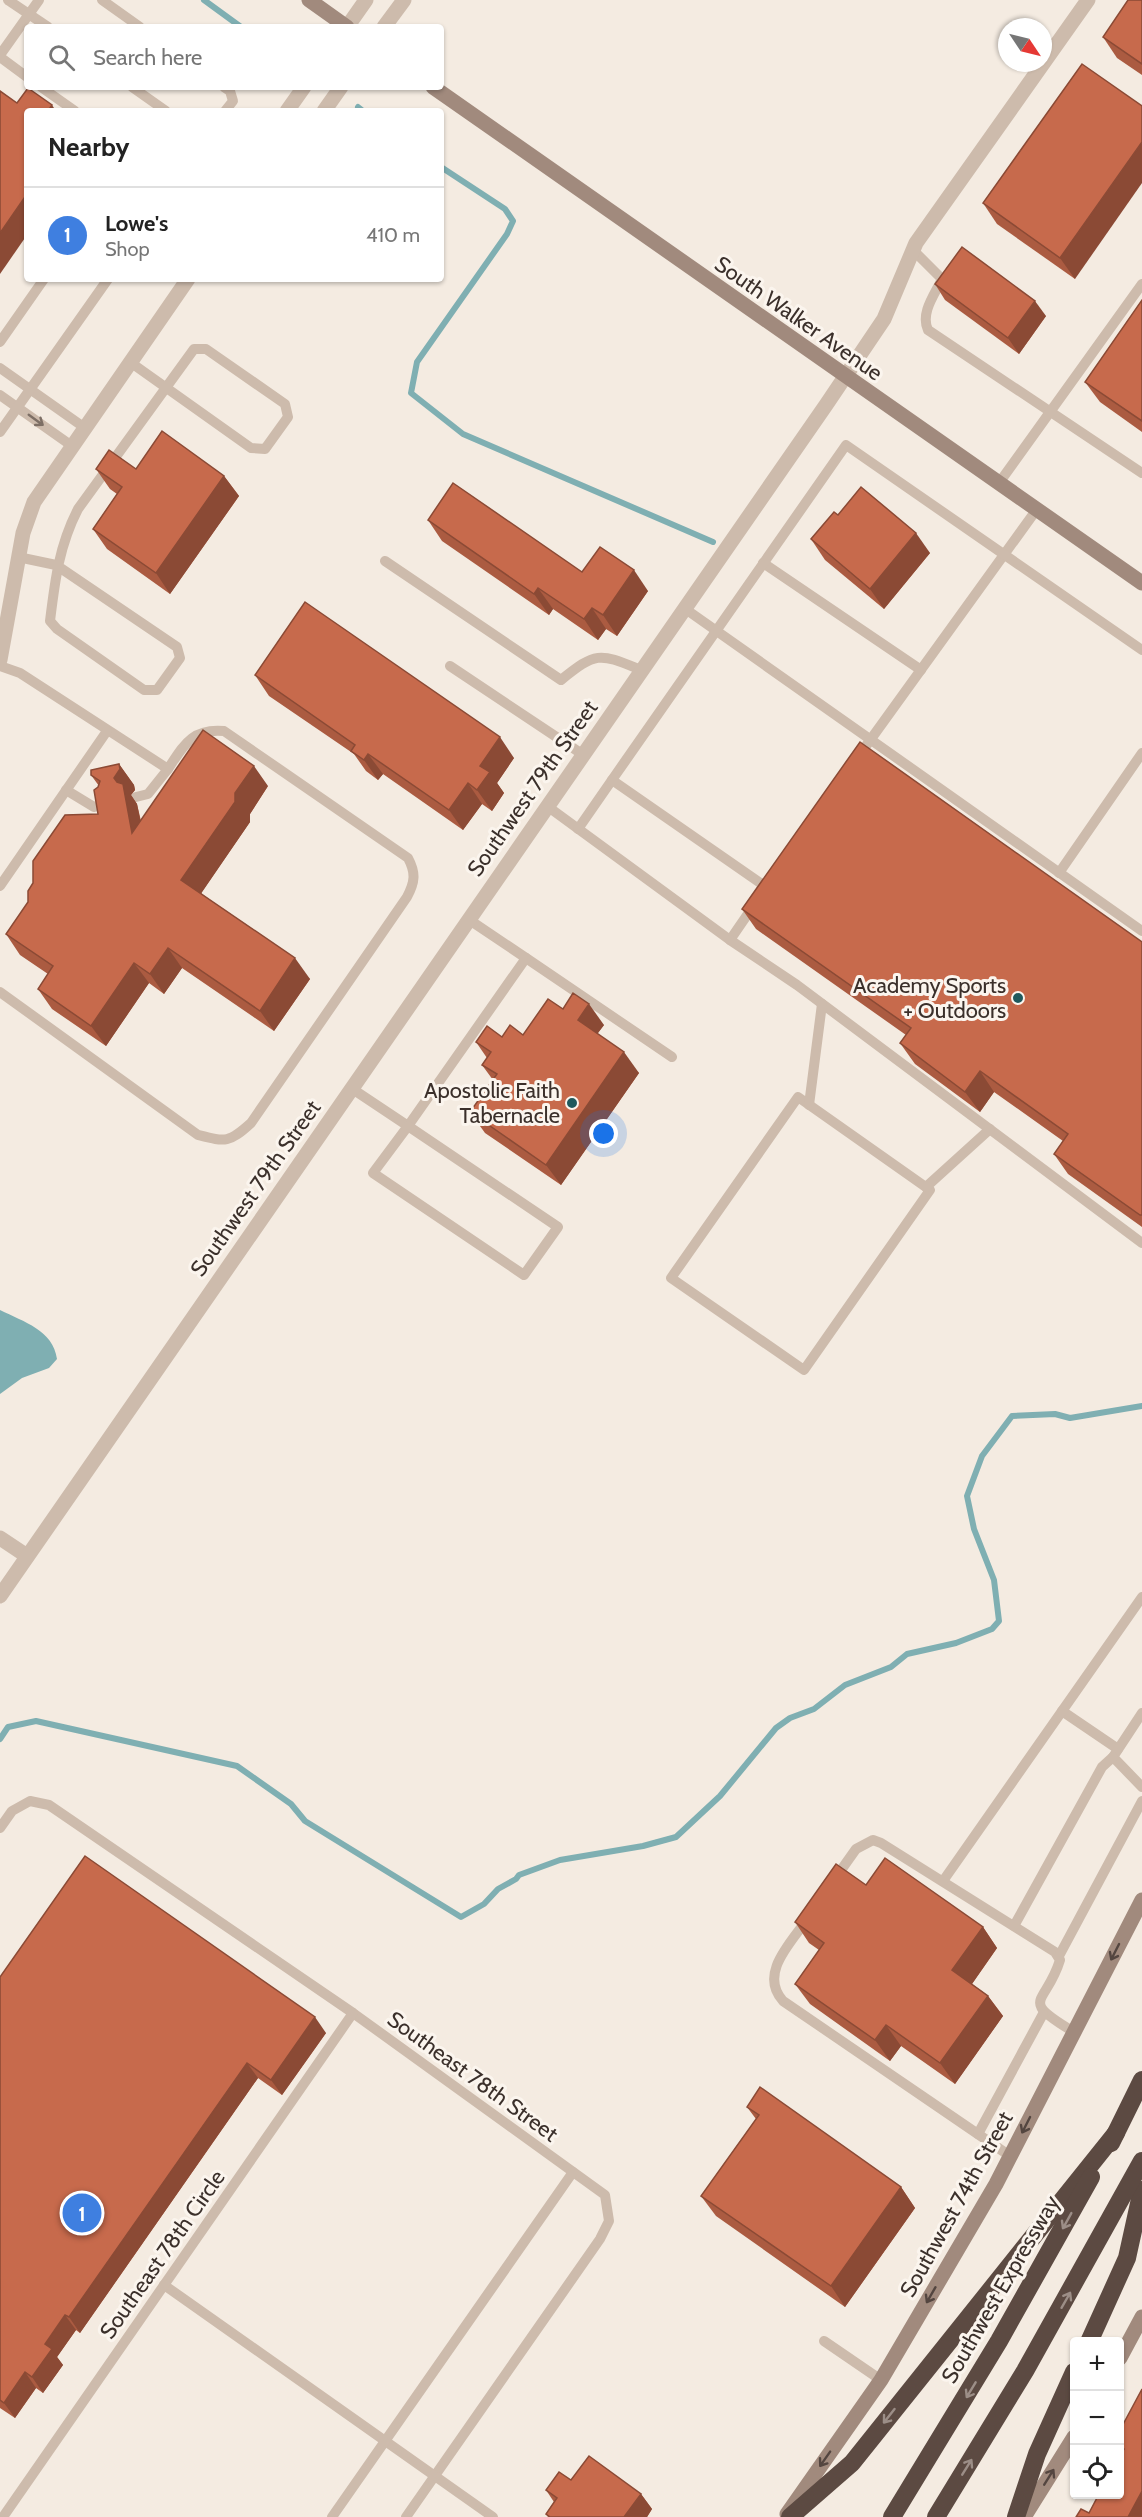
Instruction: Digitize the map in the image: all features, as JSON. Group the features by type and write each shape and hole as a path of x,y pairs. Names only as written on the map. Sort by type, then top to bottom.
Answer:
{"highway":[{"name":"Southwest Expressway","path":"892,2517 994,2351 1116,2133 1142,2080"},
{"path":"790,2517 852,2463 1116,2133"},
{"path":"936,2517 1025,2371 1142,2161"},
{"path":"1091,2337 1127,2258 1142,2190"},
{"path":"1016,2517 1037,2454 1070,2381"}],"main road":[{"path":"309,0 343,24"},
{"name":"South Walker Avenue","path":"437,90 844,378 1142,583"},
{"name":"Southwest 74th Street","path":"785,2517 880,2380 1010,2156 1142,1900"},
{"path":"1124,2349 1142,2317"},
{"path":"1024,2517 1070,2443"}],"street":[{"path":"349,24 366,0"},
{"path":"386,24 404,0"},
{"name":"Southwest 79th Street","path":"3,1587 27,1556 844,378 884,319 912,249 1088,0"},
{"path":"289,108 302,90"},
{"path":"326,108 339,90"},
{"path":"0,660 5,599 34,502 186,282"},
{"path":"0,1538 27,1556"}],"lane":[{"path":"8,0 44,24"},
{"path":"24,75 0,56 39,0"},
{"path":"102,0 136,24"},
{"path":"46,90 71,108"},
{"path":"136,90 162,108"},
{"path":"227,108 232,101 230,90"},
{"path":"912,249 942,279 928,309 925,322 928,330 1142,473"},
{"path":"0,342 42,282"},
{"path":"0,432 106,282"},
{"path":"999,483 1142,284"},
{"path":"18,557 56,565 177,646 180,658 157,690 144,690 57,629 51,621 56,565 61,546 78,509 166,388 194,349 206,349 285,404 288,417 265,449 251,448 166,388 130,363"},
{"path":"0,368 85,428"},
{"path":"0,395 72,446"},
{"path":"578,829 846,445 1142,650"},
{"path":"851,767 1037,509"},
{"path":"385,561 561,680 586,659 607,656 641,670"},
{"path":"763,562 921,670"},
{"path":"684,608 1142,931"},
{"path":"0,666 20,673 168,769"},
{"path":"450,666 582,754"},
{"path":"0,992 198,1135 223,1141 236,1137 251,1123 413,885 414,870 408,858 224,731 210,730 188,740 148,794 136,797"},
{"path":"0,886 107,731"},
{"path":"1059,873 1142,753"},
{"path":"612,780 766,887"},
{"path":"66,790 94,807 107,803"},
{"path":"547,806 822,1004 1142,1243"},
{"path":"730,939 779,869"},
{"path":"468,919 672,1057"},
{"path":"351,1088 408,1126 558,1227 524,1275 374,1173 408,1126 526,958"},
{"path":"809,1105 822,1004"},
{"path":"798,1097 809,1105 930,1190 804,1370 671,1278 798,1097"},
{"path":"926,1187 990,1129"},
{"path":"943,1881 1142,1597"},
{"path":"1062,1711 1115,1753 1142,1787"},
{"path":"1014,1926 1102,1767 1115,1753 1142,1713"},
{"name":"Southeast 78th Street","path":"0,1828 12,1811 30,1801 49,1805 353,2013 605,2195 609,2220 406,2517"},
{"path":"1074,2032 1043,2014 1040,2007 1041,1997 1058,1965 1059,1956 1142,1801"},
{"path":"831,1886 856,1849 873,1840 896,1851 1059,1956"},
{"path":"818,1904 779,1960 774,1972 775,1992 783,2001 1010,2156"},
{"name":"Southeast 78th Circle","path":"7,2515 353,2013"},
{"path":"978,2134 1043,2014"},
{"path":"332,2517 573,2172"},
{"path":"164,2286 493,2517"},
{"path":"824,2340 880,2380"}],"water":[{"path":"0,1310 28,1323 44,1334 50,1341 57,1359 49,1368 22,1378 0,1394"}],"building":[{"path":"1128,0 1142,0 1142,64 1103,37"},
{"path":"1082,64 1142,106 1142,142 1060,258 983,203"},
{"path":"27,90 31,90 52,105 50,108 24,108 24,198 0,233 0,91 17,103"},
{"path":"962,247 1035,301 1008,338 935,284"},
{"path":"1142,300 1142,421 1085,382"},
{"path":"162,431 224,476 156,573 93,529 122,487 96,469 109,450 136,469"},
{"path":"453,483 582,572 600,547 634,570 603,615 592,608 584,619 538,588 534,594 428,520"},
{"path":"861,487 916,533 870,589 811,539 834,512 838,515"},
{"path":"305,602 500,737 480,766 490,772 477,790 468,783 449,810 368,754 364,760 351,751 355,745 255,675"},
{"path":"203,730 254,766 235,793 235,802 181,880 295,958 260,1011 168,948 150,974 134,963 91,1026 38,989 53,966 6,934 28,902 28,891 33,883 33,861 65,815 98,814 94,790 100,781 91,775 91,770 119,764 120,769 114,778 123,784 132,833"},
{"path":"860,742 1142,942 1142,1215 1054,1154 1068,1134 980,1071 965,1092 900,1043 911,1028 742,909"},
{"path":"573,993 589,1004 578,1020 624,1052 546,1165 470,1112 497,1074 482,1065 491,1052 476,1042 487,1026 502,1037 510,1025 523,1035 548,999 563,1009"},
{"path":"85,1856 315,2017 271,2080 247,2063 69,2317 65,2315 45,2344 52,2349 32,2377 25,2372 4,2403 0,2400 0,1977"},
{"path":"885,1858 983,1927 952,1970 988,1996 940,2063 886,2025 875,2040 795,1984 824,1943 795,1922 836,1864 866,1885"},
{"path":"760,2087 901,2187 831,2286 701,2196 759,2115 747,2107"},
{"path":"1142,2389 1142,2491 1128,2517 1076,2517 1081,2509 1089,2513 1096,2499 1124,2499 1124,2423"},
{"path":"589,2456 641,2494 624,2517 550,2517 546,2514 557,2498 546,2490 559,2472 571,2480"}],"waterway":[{"path":"204,0 237,24"},
{"path":"444,169 505,209 513,221 507,234 417,362 411,393 463,434 713,542"},
{"path":"0,1739 8,1727 36,1721 237,1766 291,1804 305,1821 461,1917 484,1904 498,1889 519,1875 560,1860 643,1846 676,1837 720,1796 776,1728 790,1718 814,1709 845,1685 891,1667 907,1654 956,1643 992,1629 999,1621 994,1580 974,1529 967,1496 982,1456 1012,1416 1055,1414 1070,1418 1142,1406"}],"place":[{"name":"Academy Sports + Outdoors","path":"1018,998"},
{"name":"Apostolic Faith Tabernacle","path":"572,1103"},
{"name":"Lowe's","path":"82,2213"}]}
